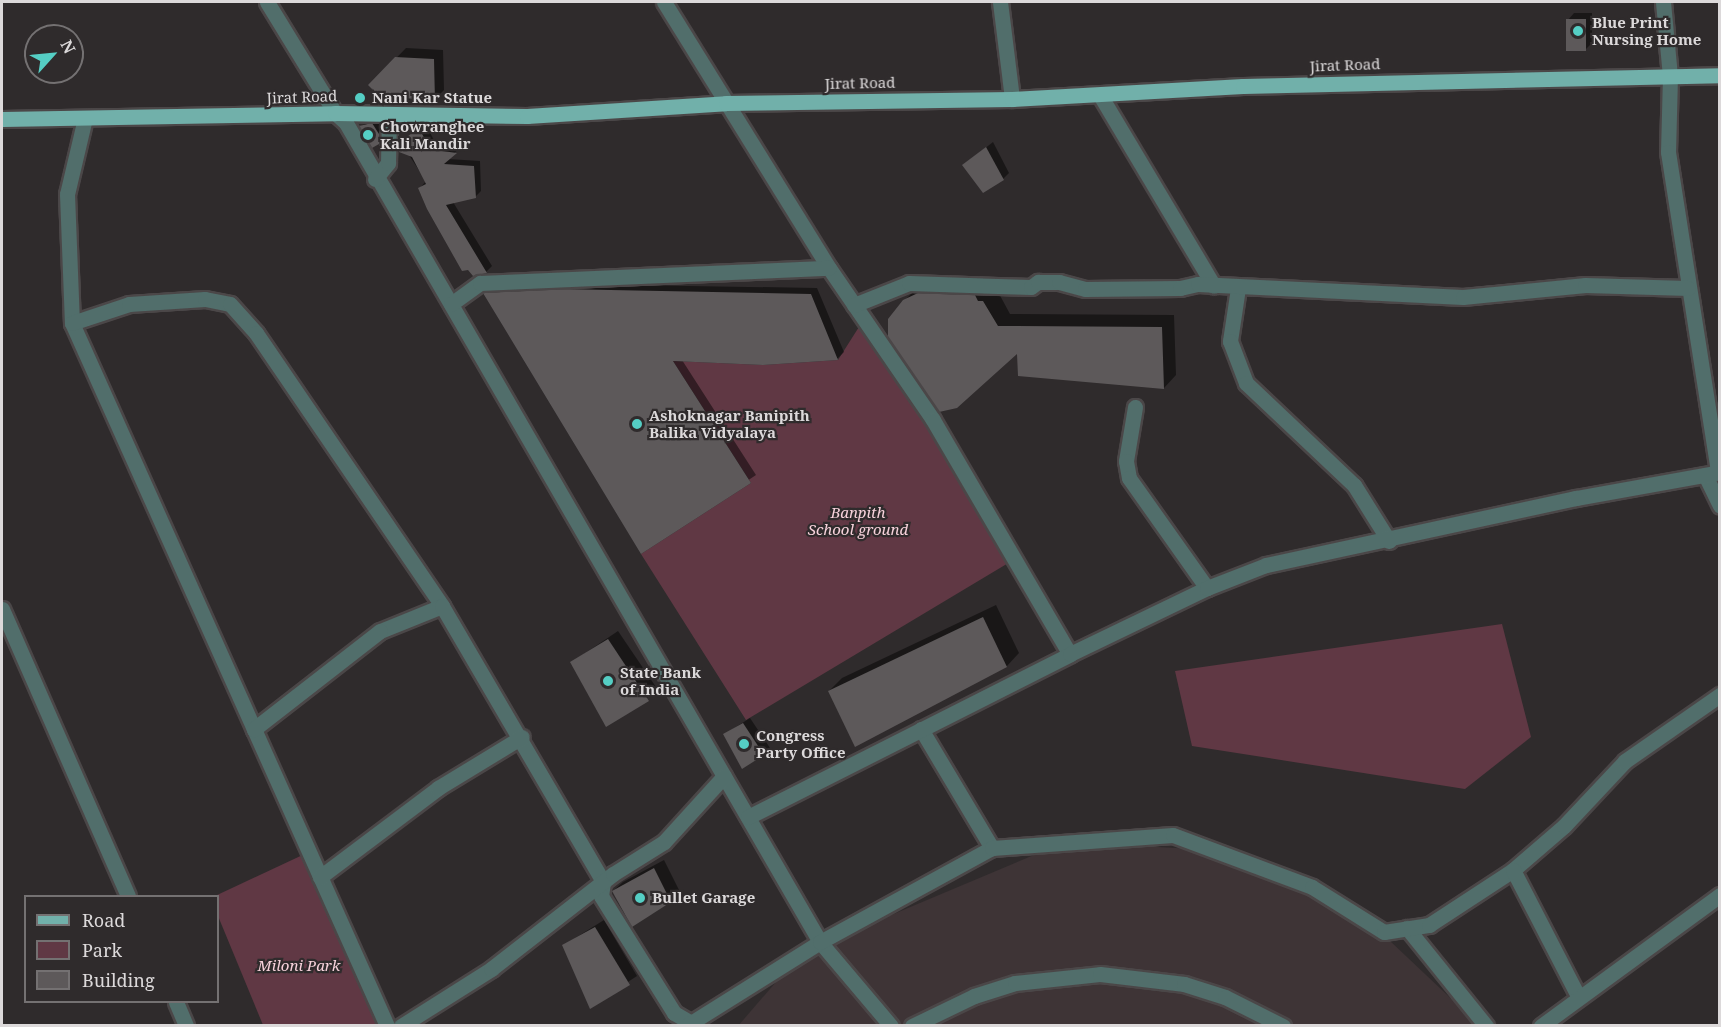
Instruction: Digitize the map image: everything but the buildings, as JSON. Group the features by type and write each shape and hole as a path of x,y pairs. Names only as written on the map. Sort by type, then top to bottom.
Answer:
{"main road":[{"name":"Jirat Road","path":"2,119 335,113 527,116 726,103 1012,99 1255,86 1719,75"}],"street":[{"path":"267,2 335,113 346,123 375,179 451,304 820,942 891,1026"},
{"path":"664,2 829,268 933,420 1070,654"},
{"path":"1000,2 1012,99"},
{"path":"1663,2 1670,76 1668,152 1719,506"},
{"path":"1100,94 1214,286"},
{"path":"375,179 388,163 389,114"},
{"path":"85,118 67,194 72,323 387,1026"},
{"path":"451,304 480,283 829,268"},
{"path":"854,305 909,283 1031,287 1038,282 1059,282 1085,289 1214,286 1463,297 1585,285 1688,288"},
{"path":"1238,288 1230,341 1246,382 1354,485 1389,541"},
{"path":"72,323 129,304 205,299 230,304 256,333 442,606 522,737 603,882 601,896 674,1013 685,1024 820,942 992,848 1173,835 1312,886 1384,932 1430,925 1513,870 1564,826 1625,761 1719,695"},
{"path":"1135,407 1126,461 1129,478 1207,588"},
{"path":"748,817 1070,654 1207,588 1266,566 1389,541 1576,498 1714,473"},
{"path":"254,729 380,631 442,606"},
{"path":"2,609 127,895"},
{"path":"921,729 992,848"},
{"path":"320,876 438,788 522,737"},
{"path":"401,1026 491,969 603,882 664,842 724,776"},
{"path":"1513,870 1578,996"},
{"path":"1541,1026 1578,996 1719,895"},
{"path":"1407,928 1486,1026"},
{"path":"912,1026 974,996 1015,983 1100,974 1184,984 1225,997 1283,1026"},
{"path":"176,1003 186,1026"}],"shaded area":[{"path":"1065,842 1213,850 1371,923 1479,1025 738,1026 801,953"}],"green space":[{"name":"Banpith School ground","path":"864,319 1015,559 746,720 641,554 751,483 673,361 763,365 838,360"},
{"path":"1502,624 1531,737 1465,789 1192,746 1175,671"},
{"name":"Miloni Park","path":"309,852 387,1025 263,1025 219,918 219,895 217,895"}],"place":[{"name":"Blue Print Nursing Home","path":"1578,31"},
{"name":"Nani Kar Statue","path":"360,98"},
{"name":"Chowranghee Kali Mandir","path":"368,135"},
{"name":"Ashoknagar Banipith Balika Vidyalaya","path":"637,424"},
{"name":"State Bank of India","path":"608,681"},
{"name":"Congress Party Office","path":"744,744"},
{"name":"Bullet Garage","path":"640,898"}]}
